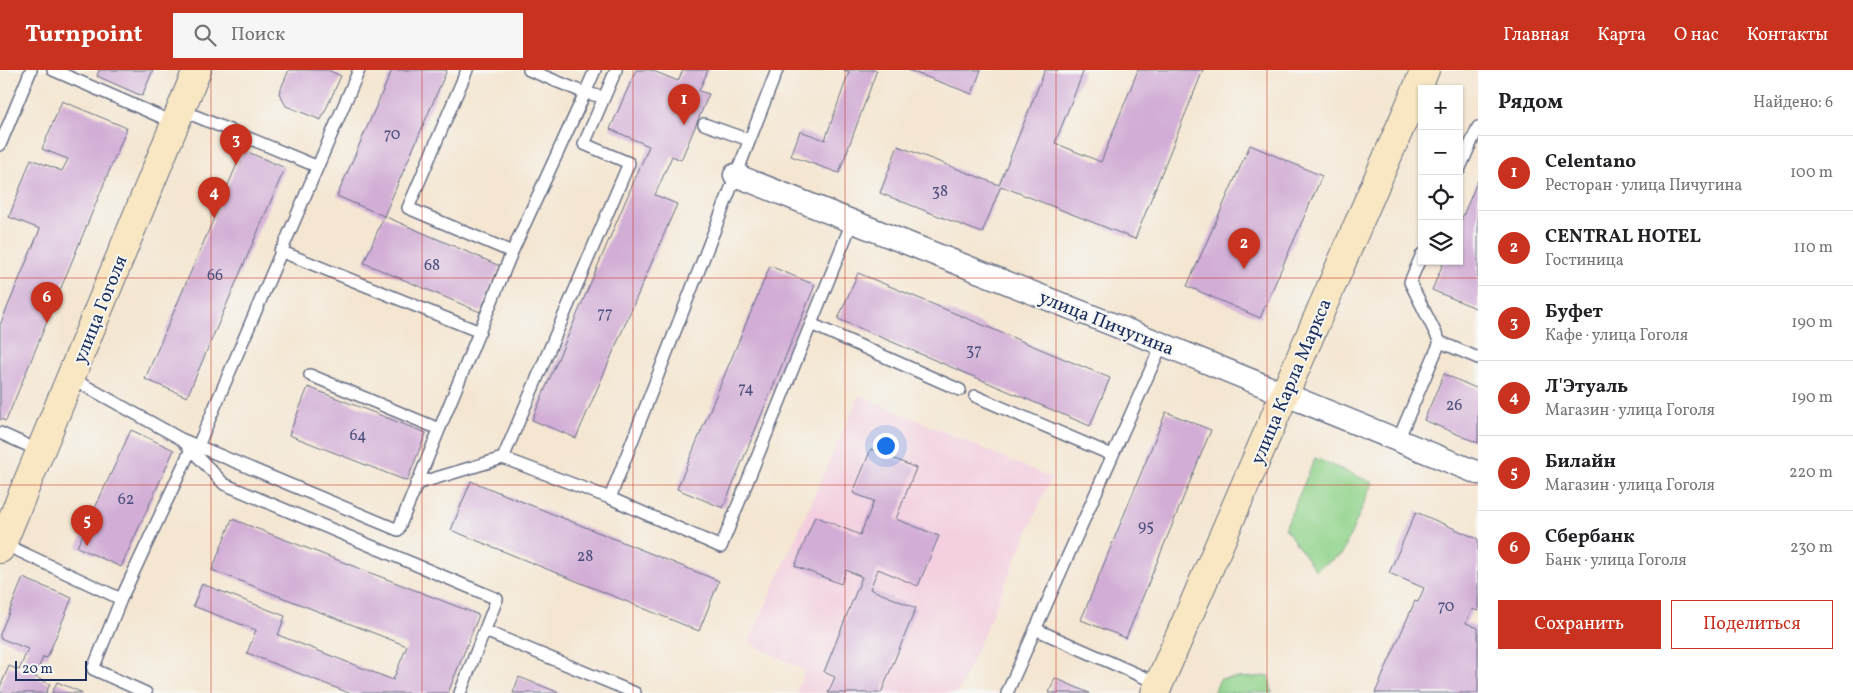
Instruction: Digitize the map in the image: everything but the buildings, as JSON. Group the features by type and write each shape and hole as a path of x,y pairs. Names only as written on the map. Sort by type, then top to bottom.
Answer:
{"main road":[{"name":"улица Гоголя","path":"1,546 197,70"},
{"name":"улица Карла Маркса","path":"1157,688 1425,70"}],"street":[{"name":"улица Пичугина","path":"735,175 1162,344 1478,473"}],"lane":[{"path":"0,145 31,70"},
{"path":"53,70 316,166"},
{"path":"146,693 92,669 121,599 194,447 358,70"},
{"path":"467,70 408,208 512,252"},
{"path":"529,70 585,93 604,97"},
{"path":"70,378 194,447 398,530 512,252 595,70"},
{"path":"503,458 629,163 584,144 616,70"},
{"path":"610,498 777,70"},
{"path":"704,124 749,140"},
{"path":"1463,161 1478,127"},
{"path":"416,484 503,458 610,498 721,547 852,222"},
{"path":"280,251 480,332"},
{"path":"1418,263 1410,282 1440,342 1478,358"},
{"path":"811,324 960,390"},
{"path":"1398,440 1440,342"},
{"path":"1007,693 1162,344"},
{"path":"310,375 439,429"},
{"path":"975,396 1112,454"},
{"path":"0,433 40,451"},
{"path":"194,447 224,484 497,599 460,693"},
{"path":"1,546 121,599"},
{"path":"1035,629 1157,688"},
{"path":"485,631 635,693"}],"shaded area":[{"path":"859,395 1051,478 958,693 796,693 805,670 749,643"}],"green space":[{"path":"1315,458 1373,483 1342,554 1315,570 1285,528"},
{"path":"1269,676 1272,693 1214,693 1220,679"}],"place":[{"name":"Celentano","path":"684,125"},
{"name":"Буфет","path":"236,165"},
{"name":"Л'Этуаль","path":"214,218"},
{"name":"СENTRAL HOTEL","path":"1244,269"},
{"name":"Сбербанк","path":"47,323"},
{"name":"Билайн","path":"87,546"}]}
